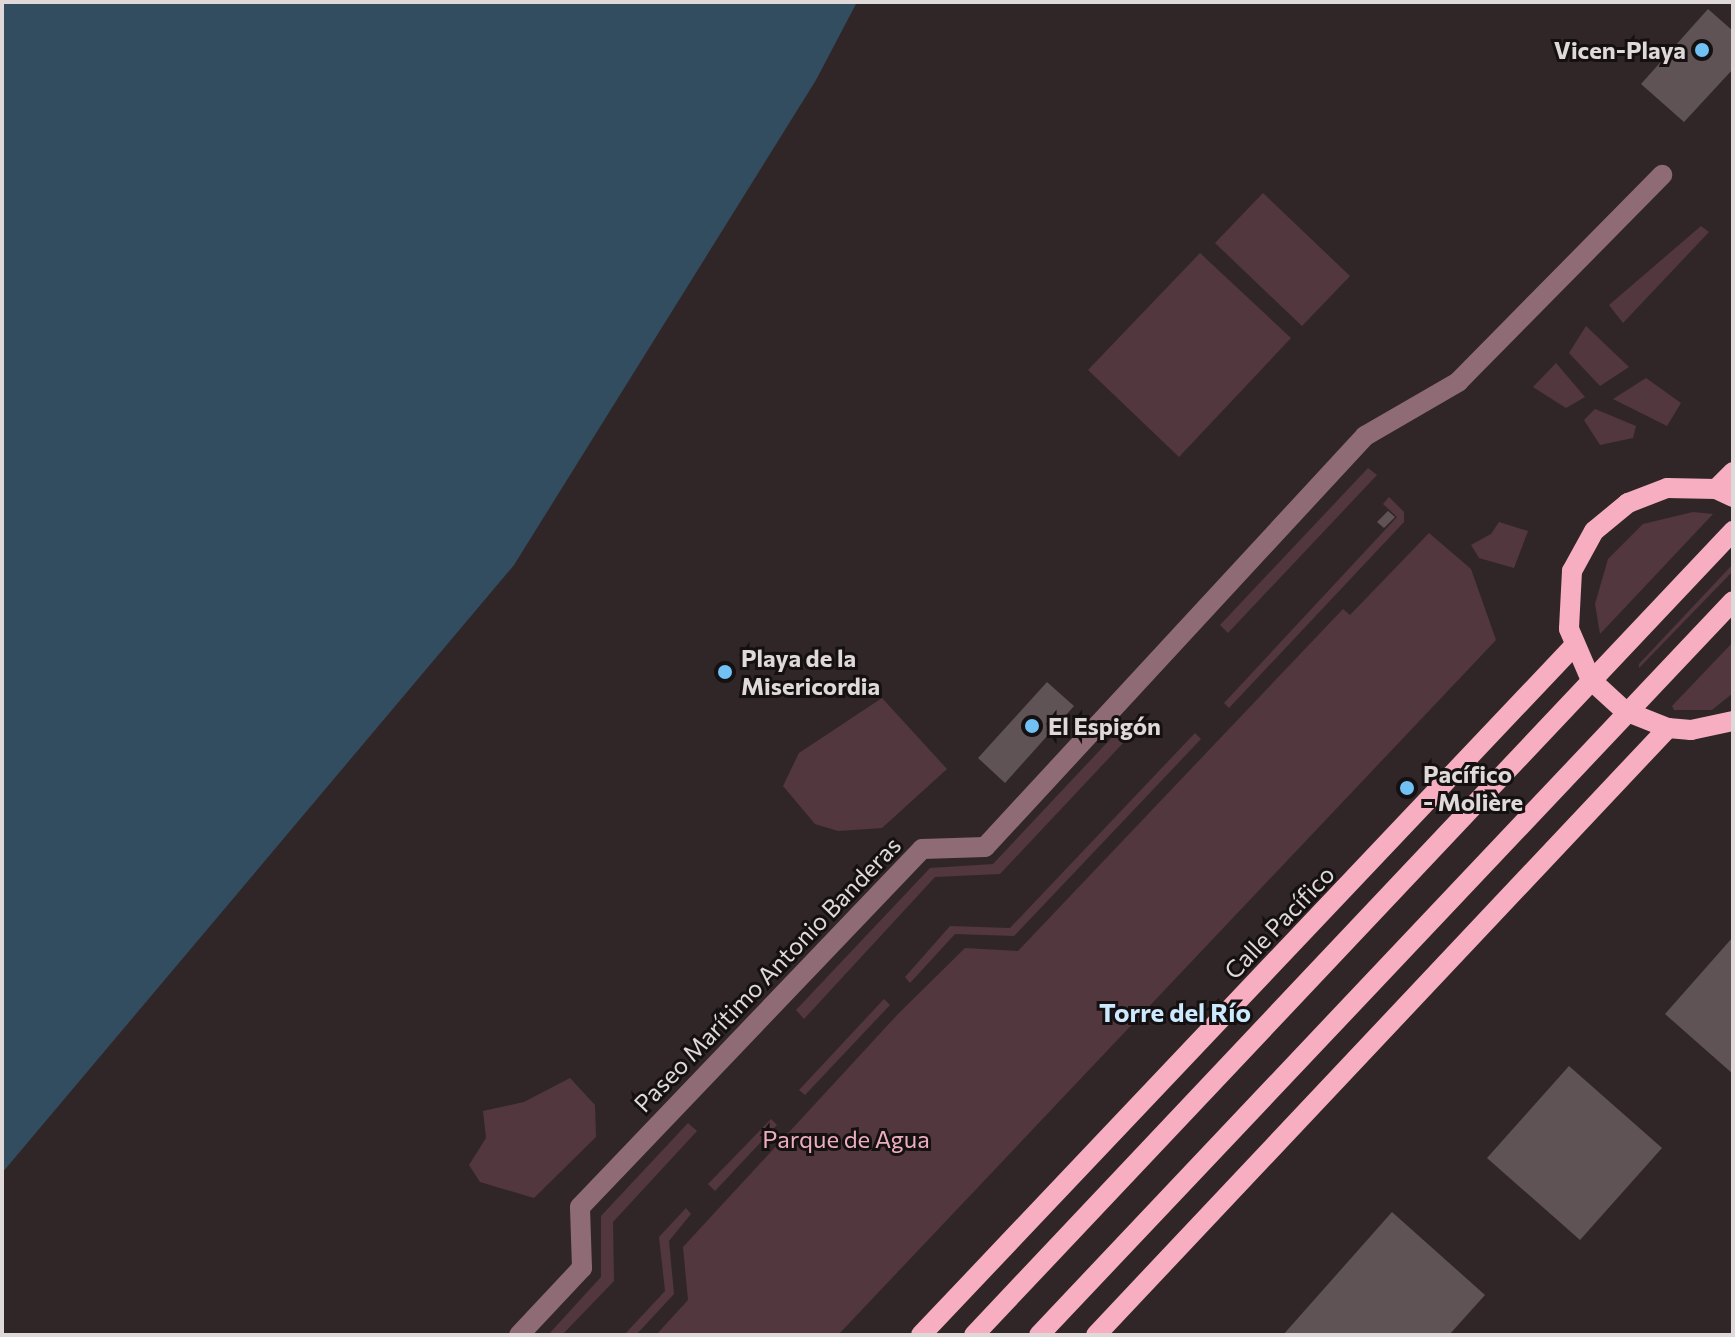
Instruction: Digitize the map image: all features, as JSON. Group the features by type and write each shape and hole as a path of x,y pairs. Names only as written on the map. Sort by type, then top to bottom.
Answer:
{"main road":[{"path":"1731,723 1668,728 1625,711 1591,680 1573,647 1569,629 1572,571 1594,531 1628,503 1667,488 1724,493 1733,472"},
{"path":"974,1335 1733,531"},
{"path":"1039,1335 1625,711 1733,601"},
{"name":"Calle Pacífico","path":"921,1335 1573,647"},
{"path":"1096,1335 1668,728"}],"street":[{"name":"Paseo Marítimo Antonio Banderas","path":"519,1335 582,1268 580,1207 922,849 985,847 1365,436 1458,382 1662,175"}],"green space":[{"path":"1263,193 1350,276 1302,326 1215,243"},
{"path":"1701,226 1709,232 1623,323 1609,305"},
{"path":"1200,253 1291,338 1179,457 1088,370"},
{"path":"1586,326 1629,367 1600,386 1569,353"},
{"path":"1556,363 1585,397 1566,408 1533,387"},
{"path":"1646,378 1681,403 1667,426 1613,399"},
{"path":"1595,409 1636,426 1633,438 1600,445 1584,420"},
{"path":"1368,468 1377,475 1228,633 1220,625"},
{"path":"1389,497 1404,512 1404,522 1229,708 1224,703 1397,517 1383,504"},
{"path":"1693,512 1713,514 1600,634 1595,604 1608,559 1643,524"},
{"path":"1499,522 1528,531 1514,568 1479,558 1471,545 1491,534"},
{"name":"Parque de Agua","path":"1429,533 1471,569 1496,640 838,1335 656,1335 688,1300 683,1247 898,1014 965,948 1018,951 1343,609 1350,615"},
{"path":"1733,564 1733,571 1639,668 1639,664"},
{"path":"1733,642 1733,693 1712,710 1674,710 1672,706"},
{"path":"882,698 947,769 882,828 838,831 815,824 783,786 799,753"},
{"path":"1117,732 1125,741 1000,874 935,877 804,1019 796,1010 930,868 993,864"},
{"path":"1195,733 1201,739 1014,936 955,934 910,983 905,977 950,926 1010,928"},
{"path":"884,999 890,1005 805,1095 799,1090"},
{"path":"570,1078 595,1105 596,1137 534,1198 480,1182 469,1165 486,1138 483,1111 524,1102"},
{"path":"771,1119 777,1125 715,1191 708,1184"},
{"path":"688,1123 697,1131 613,1222 614,1281 562,1335 548,1335 601,1277 601,1216"},
{"path":"686,1208 691,1214 669,1241 674,1294 636,1335 624,1335 665,1291 659,1237"}],"water":[{"path":"2,2 857,2 816,80 514,565 2,1173"}],"building":[{"name":"Vicen-Playa","path":"1708,9 1733,31 1733,69 1684,122 1641,84"},
{"path":"1388,511 1395,517 1384,528 1377,522"},
{"name":"El Espigón","path":"1047,682 1074,706 1005,783 978,758"},
{"path":"1733,937 1733,1074 1665,1014"},
{"path":"1569,1066 1662,1148 1580,1240 1487,1158"},
{"path":"1392,1212 1485,1295 1449,1335 1283,1335"}],"place":[{"name":"Vicen-Playa","path":"1702,50"},
{"name":"Playa de la Misericordia","path":"725,672"},
{"name":"El Espigón","path":"1032,726"},
{"name":"Pacífico - Molière","path":"1407,788"}],"district":[{"name":"Torre del Río","path":"1175,1012"}]}
